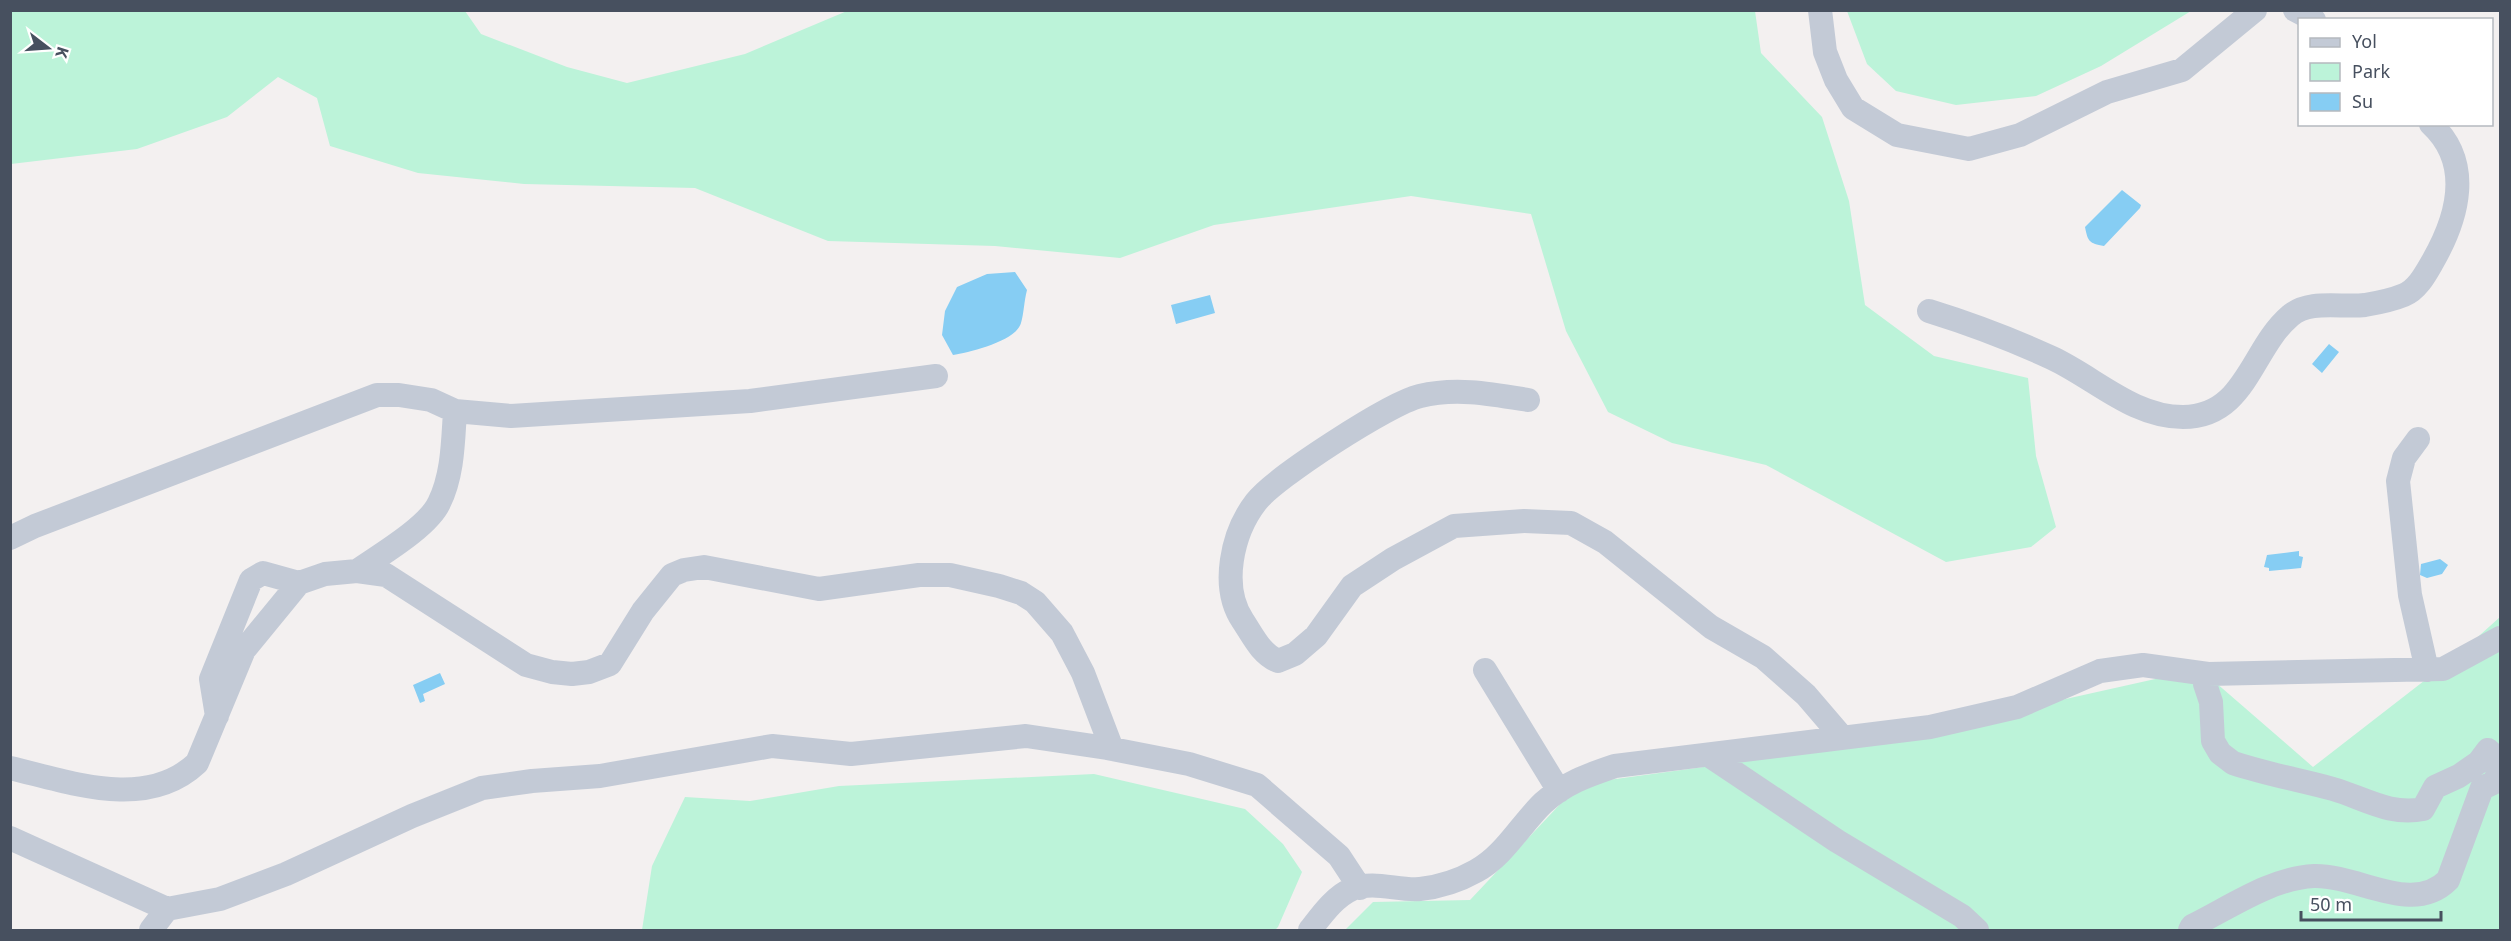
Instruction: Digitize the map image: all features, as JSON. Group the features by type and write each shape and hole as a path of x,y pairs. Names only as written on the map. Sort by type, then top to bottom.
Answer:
{"street":[{"path":"1820,10 1826,52 1836,80 1852,108 1897,135 1969,149 2020,135 2107,92 2182,70 2255,10"},
{"path":"2295,10 2310,18"},
{"path":"1929,311 2054,359 2140,409 2181,417 2205,413 2233,398 2290,315 2316,306 2364,305 2389,299 2407,294 2422,280 2446,238 2456,206 2458,177 2445,138 2433,126"},
{"path":"10,537 46,521 377,395 399,395 430,400 455,411 511,416 750,400 936,376"},
{"path":"1528,400 1451,391 1418,396 1344,435 1256,501 1229,568 1230,590 1238,614 1267,657 1278,661 1295,654 1316,636 1352,586 1393,559 1454,526 1524,521 1571,523 1605,542 1711,627 1763,657 1806,695 1842,737"},
{"path":"357,571 414,532 439,505 451,459 455,411"},
{"path":"2418,439 2404,458 2398,481 2410,595 2427,670"},
{"path":"10,768 82,785 131,792 187,773 198,763 244,650 299,583 325,574 357,571 387,575 526,664 552,672 572,674 590,672 610,664 643,611 672,575 684,570 704,567 819,589 919,575 950,575 999,586 1021,593 1035,602 1062,633 1083,673 1112,748"},
{"path":"217,716 210,679 251,579 263,573 299,583"},
{"path":"1310,930 1329,906 1352,889 1384,885 1419,889 1452,882 1478,870 1502,850 1543,803 1569,782 1615,766 1930,727 2017,707 2100,670 2143,665 2208,674 2443,669 2500,638"},
{"path":"1485,670 1559,791"},
{"path":"2208,674 2205,684 2211,702 2213,741 2220,753 2233,763 2262,773 2336,790 2351,797 2407,812 2423,809 2435,787 2459,776 2479,762 2488,750 2500,761"},
{"path":"10,838 167,909 220,899 286,874 412,816 482,788 532,781 600,776 772,747 851,754 1026,736 1112,748 1189,764 1257,785 1339,856 1360,888"},
{"path":"1710,756 1837,841 1962,916 1977,930"},
{"path":"2190,930 2192,926 2276,884 2313,876 2347,879 2407,897 2437,891 2448,880 2482,788 2493,783 2500,772"},
{"path":"152,930 167,909"}],"green space":[{"path":"1847,10 2191,11 2101,66 2036,96 1956,105 1896,91 1867,64"},
{"path":"10,11 465,11 481,34 567,67 627,83 745,54 847,11 1755,11 1761,53 1822,117 1849,201 1865,305 1934,356 2028,378 2036,456 2056,527 2031,547 1946,562 1766,465 1672,443 1608,412 1566,331 1531,214 1411,196 1214,225 1120,258 995,246 828,241 695,188 524,184 418,173 330,146 317,98 278,77 227,117 137,149 11,164"},
{"path":"2500,617 2500,930 1982,930 1972,918 1957,930 1345,930 1373,902 1470,900 1579,784 1850,747 2200,669 2313,767 2460,653"},
{"path":"1094,774 1245,809 1283,844 1302,872 1278,927 1275,930 642,930 652,866 685,797 750,801 839,786"}],"water":[{"path":"2122,190 2141,205 2140,208 2104,246 2092,243 2088,239 2085,227"},
{"path":"1015,272 1027,290 1021,323 1017,329 1011,335 991,345 953,355 942,335 945,311 957,287 987,274"},
{"path":"1210,295 1215,313 1176,324 1171,305"},
{"path":"2329,344 2339,352 2322,373 2312,364"},
{"path":"2299,551 2299,556 2303,557 2301,568 2269,571 2269,568 2264,567 2267,555"},
{"path":"2440,559 2448,565 2442,574 2427,578 2420,575 2421,564"},
{"path":"440,673 445,684 423,694 425,701 420,703 413,685"}]}
